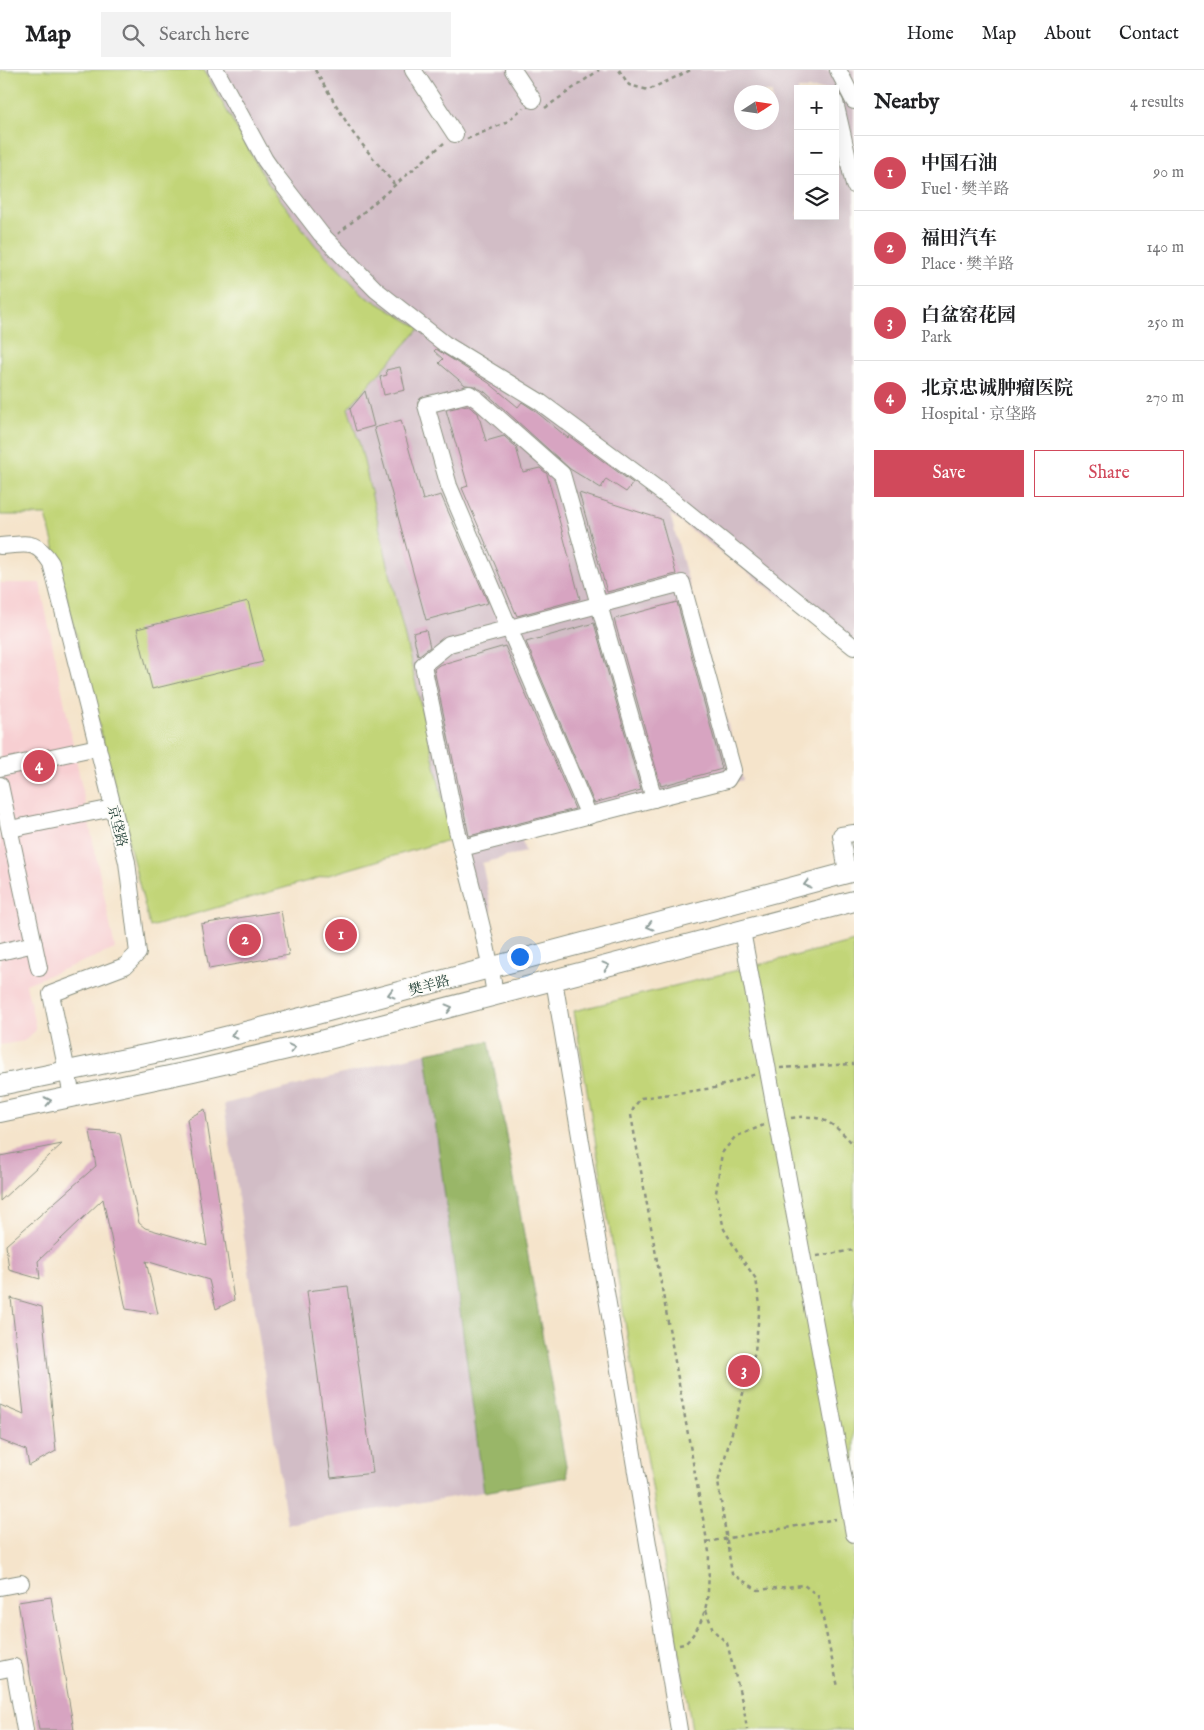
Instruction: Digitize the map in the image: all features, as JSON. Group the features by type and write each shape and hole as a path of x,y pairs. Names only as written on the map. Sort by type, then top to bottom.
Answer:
{"main road":[{"name":"樊羊路","path":"0,1085 202,1042 309,1016 850,872"},
{"name":"樊羊路","path":"0,1112 304,1045 854,901"}],"street":[{"path":"216,70 265,160 277,177 321,234 376,290 445,344 540,402 671,499 854,647"},
{"path":"413,70 455,134"},
{"path":"513,70 534,100"},
{"path":"836,85 838,70"},
{"path":"838,70 854,100"},
{"path":"839,119 854,185"},
{"path":"590,816 449,486 426,404 469,394 562,474 654,799"},
{"name":"京垡路","path":"0,546 36,545 44,551 51,563 127,862 138,953 125,966 51,994 72,1096"},
{"path":"462,848 728,780 733,770 682,583 449,644 423,665 462,848 483,928 491,968 494,996"},
{"path":"0,768 98,746"},
{"path":"0,785 40,968"},
{"path":"10,829 113,808"},
{"path":"850,872 840,835 854,833"},
{"path":"742,931 854,1534"},
{"path":"0,952 34,944"},
{"path":"554,980 679,1730"},
{"path":"0,1587 21,1583"},
{"path":"0,1670 14,1667 25,1730"}],"path":[{"path":"315,70 353,133 394,184"},
{"path":"619,70 629,85 648,90 691,70"},
{"path":"665,1646 685,1644 697,1632 708,1602 709,1552 631,1115 641,1098 714,1088 768,1069 854,1064"},
{"path":"838,1686 818,1596 804,1585 758,1590 732,1574 718,1482 755,1351 760,1305 756,1279 724,1229 716,1193 722,1153 735,1137 778,1120 794,1117 815,1117 838,1128 854,1145"},
{"path":"803,1258 854,1250"},
{"path":"707,1542 851,1516"},
{"path":"706,1608 713,1630 727,1643 744,1709 747,1730"}],"shaded area":[{"path":"204,70 854,70 854,656 833,636 670,514 743,780 521,836 525,852 482,863 492,912 473,915 452,839 361,449 348,408 420,328 364,295 315,245 267,182"},
{"path":"0,583 40,583 115,949 26,984 36,1030 24,1041 0,1045"},
{"path":"426,1053 484,1492 287,1524 224,1104"}],"green space":[{"path":"0,70 204,70 267,182 315,245 364,295 420,328 348,408 361,449 452,839 150,927 46,515 0,515"},
{"path":"854,941 854,1730 692,1730 574,1011"},
{"path":"489,1041 568,1477 484,1492 426,1053"}],"building":[{"path":"436,349 489,383 518,407 522,402 534,410 568,438 569,436 633,483 626,492 606,479 601,488 570,469 485,392 474,386 465,385 439,363 443,359 434,351"},
{"path":"400,367 405,390 384,395 380,377 387,375 386,370"},
{"path":"365,391 374,426 356,431 350,409"},
{"path":"467,405 478,413 486,441 504,436 516,447 523,472 540,468 547,474 580,599 517,616 462,488 468,486 446,410"},
{"path":"401,420 423,500 441,495 488,603 426,620 374,428"},
{"path":"579,493 661,519 676,574 607,592"},
{"path":"248,601 263,662 152,689 137,629"},
{"path":"677,602 722,769 661,786 614,619"},
{"path":"594,623 641,790 594,803 526,642"},
{"path":"426,630 430,647 418,656 413,633"},
{"path":"505,646 575,809 469,836 434,669 439,665"},
{"path":"281,911 289,955 209,969 201,924"},
{"path":"205,1109 234,1300 216,1309 209,1280 146,1261 158,1314 126,1309 103,1199 38,1261 40,1279 9,1270 6,1245 96,1166 90,1131 120,1133 139,1223 145,1228 207,1246 187,1119"},
{"path":"62,1144 0,1201 0,1156"},
{"path":"348,1286 373,1473 331,1478 307,1291"},
{"path":"11,1298 42,1307 56,1451 29,1466 26,1450 0,1440 0,1405 24,1415"},
{"path":"51,1597 74,1730 39,1730 18,1602"}],"place":[{"name":"北京忠诚肿瘤医院","path":"39,766"},
{"name":"中国石油","path":"341,935"},
{"name":"福田汽车","path":"245,940"},
{"name":"白盆窑花园","path":"744,1371"}]}
